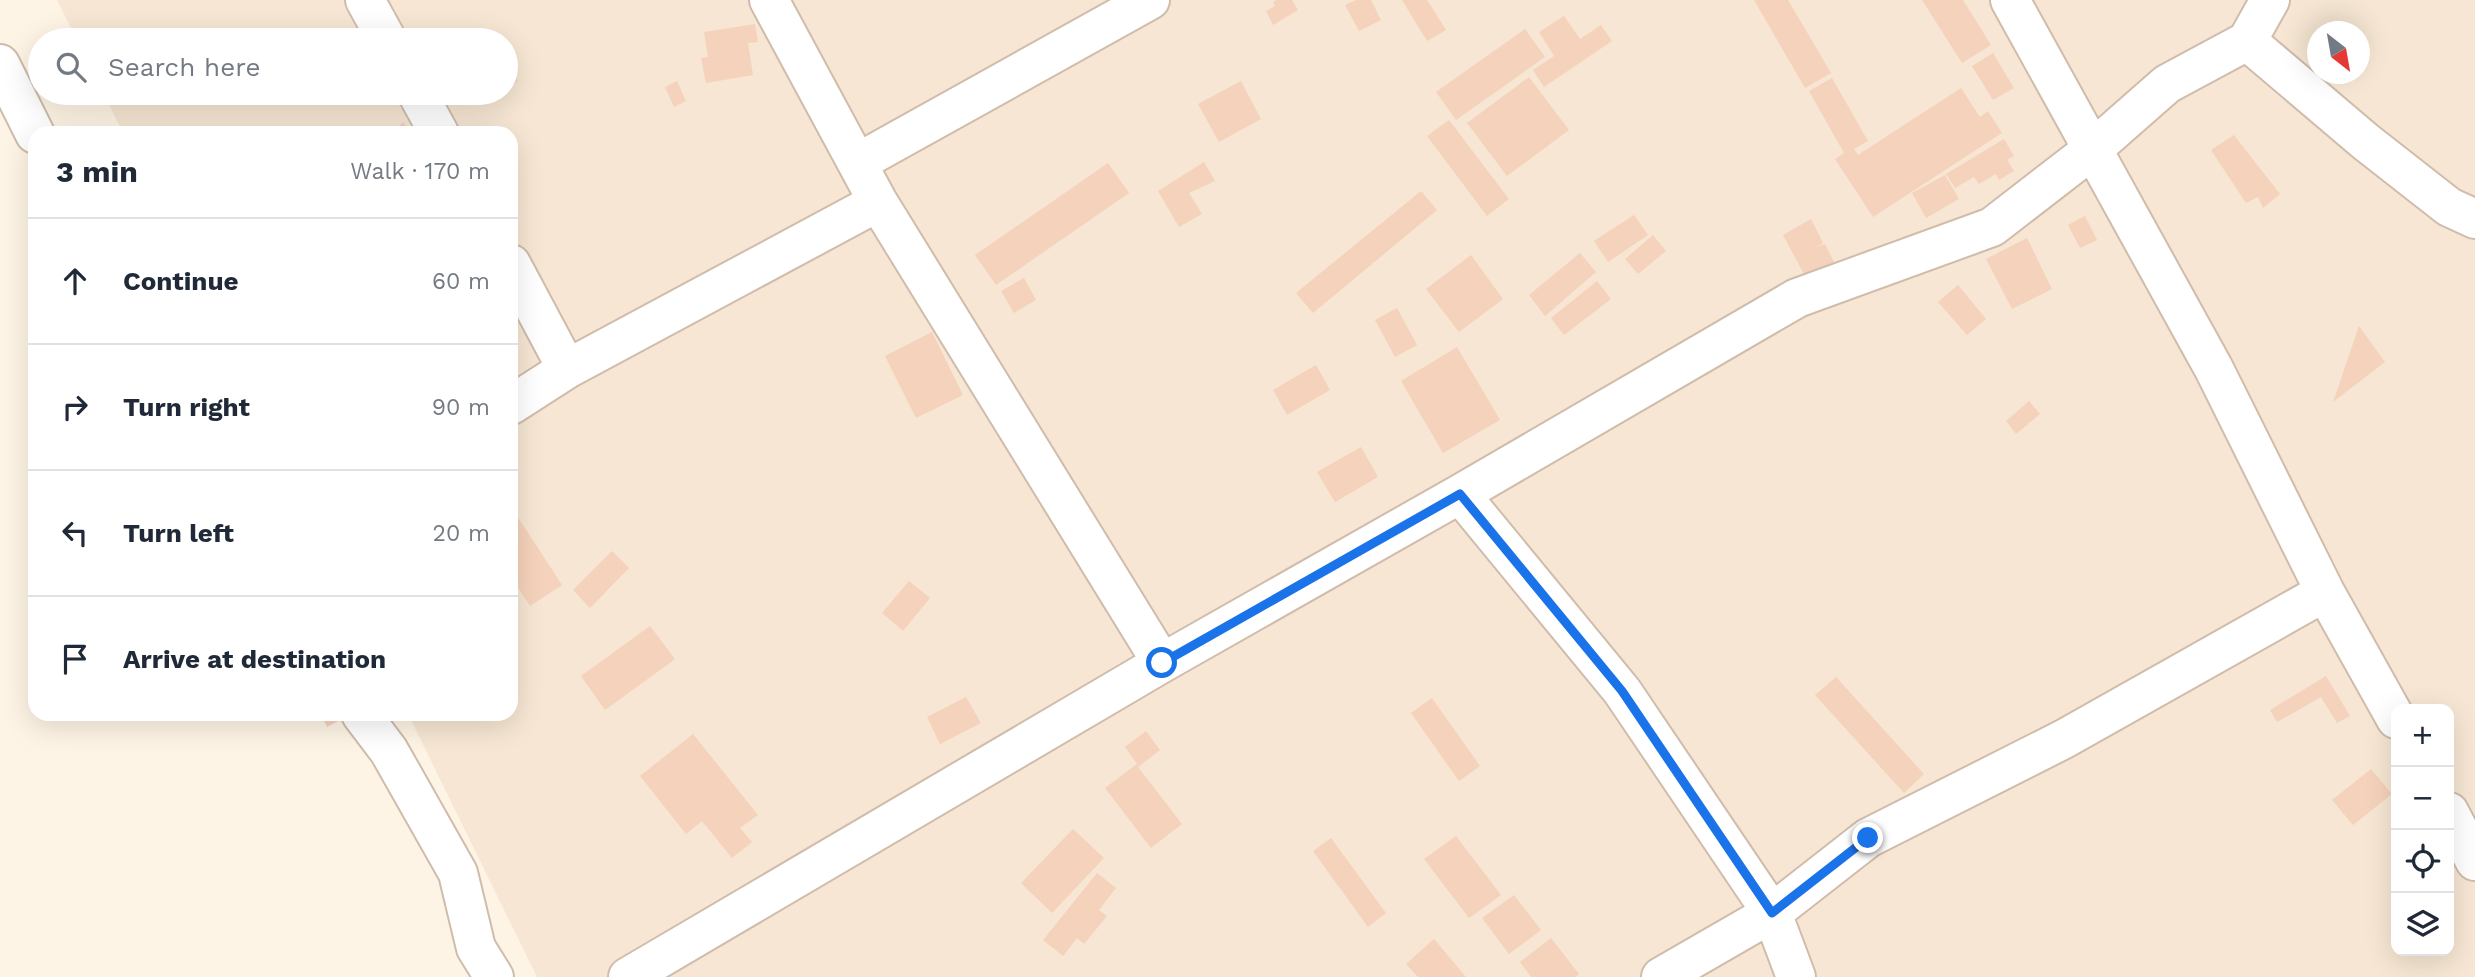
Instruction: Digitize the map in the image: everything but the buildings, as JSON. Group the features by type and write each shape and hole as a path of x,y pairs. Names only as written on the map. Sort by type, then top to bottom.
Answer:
{"street":[{"path":"365,0 380,28"},
{"path":"769,0 878,202 1162,663"},
{"path":"857,163 1150,0"},
{"path":"2010,0 2214,369 2325,592 2391,710"},
{"path":"628,977 1162,663 1797,298 1992,227 2093,149 2167,84 2247,41 2270,0"},
{"path":"2247,41 2366,142 2449,207 2475,219"},
{"path":"0,64 31,126"},
{"path":"424,105 435,126"},
{"path":"518,400 567,369 878,202"},
{"path":"518,277 567,369"},
{"path":"1460,494 1622,691 1772,913 1796,977"},
{"path":"1661,977 1772,913 1868,838 2064,739 2325,592"},
{"path":"366,721 389,751 458,873 477,948 494,977"},
{"path":"2454,819 2473,846"}],"shaded area":[{"path":"57,0 2475,0 2475,977 537,977 411,721 518,721 518,126 120,126 109,105 518,105 518,28 71,28"}],"route":[{"path":"1162,663 1460,494 1622,691 1772,913 1868,838"}]}
